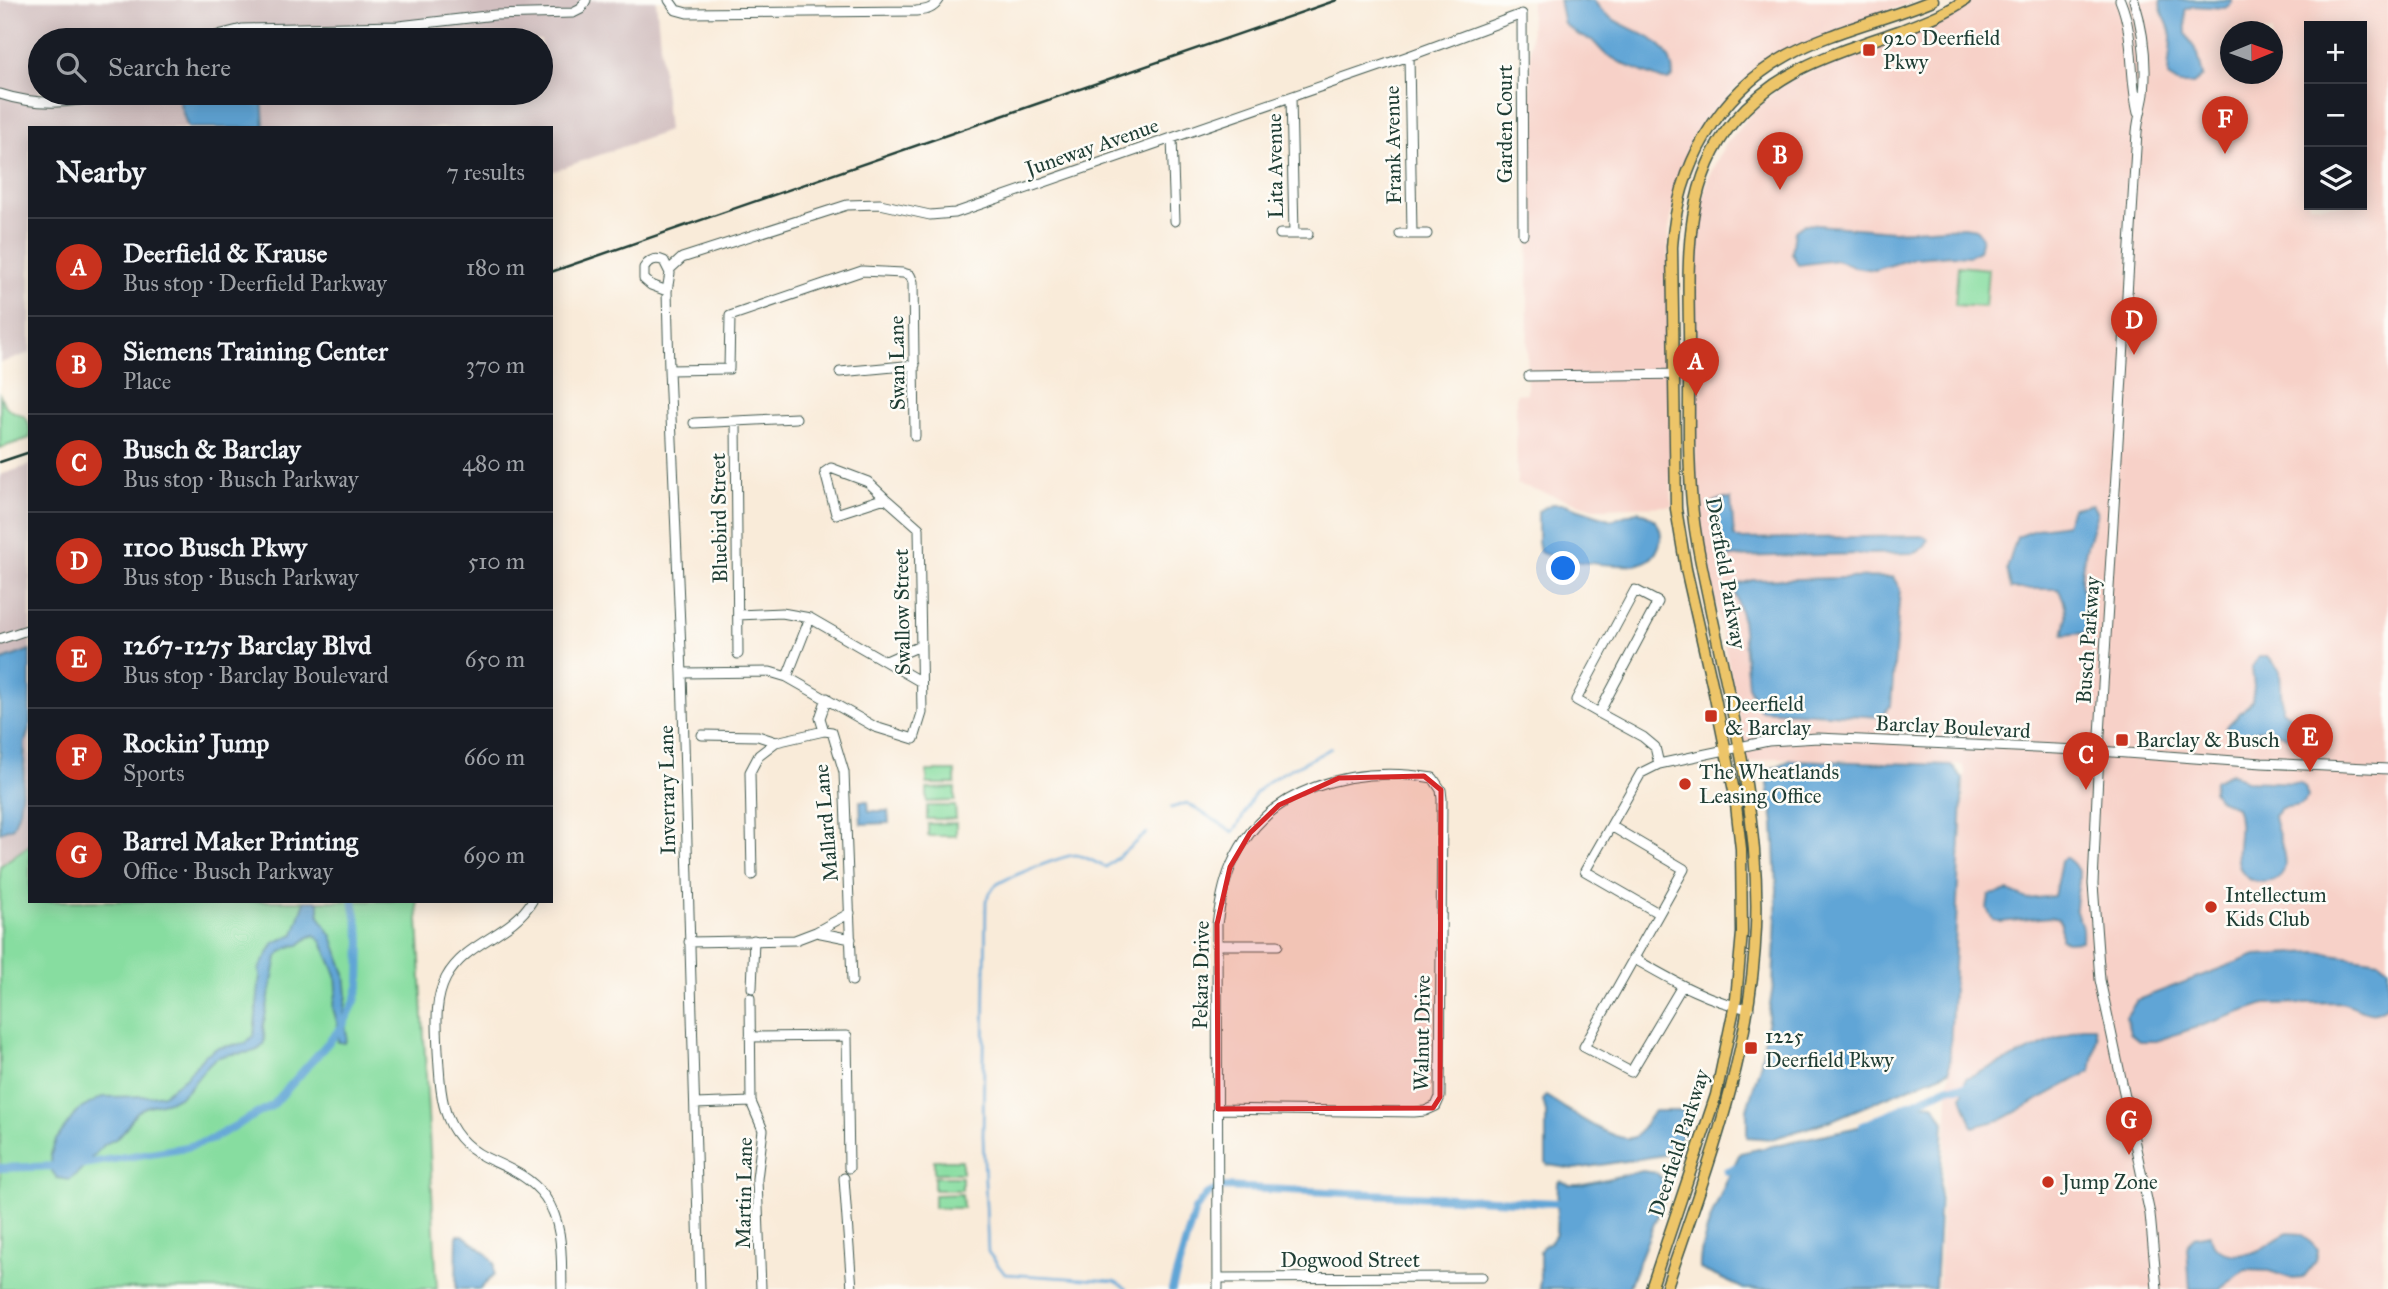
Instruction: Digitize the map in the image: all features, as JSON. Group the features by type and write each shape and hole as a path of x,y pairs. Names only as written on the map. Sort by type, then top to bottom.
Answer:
{"main road":[{"name":"Deerfield Parkway","path":"1651,1289 1716,1096 1735,1006 1742,933 1740,835 1726,750 1680,537 1675,486 1673,230 1685,176 1707,130 1734,96 1753,79 1790,54 1933,0"},
{"name":"Deerfield Parkway","path":"1666,1289 1730,1097 1744,1039 1756,926 1756,869 1750,811 1740,747 1694,524 1691,484 1689,247 1692,220 1706,167 1735,120 1759,95 1803,66 1934,18 1965,0"}],"street":[{"path":"295,28 400,26 495,15 573,13 581,9 586,0"},
{"path":"669,0 677,10 687,13 916,11 928,10 939,0"},
{"name":"Busch Parkway","path":"2120,0 2130,40 2133,94 2138,114"},
{"name":"Busch Parkway","path":"2134,0 2143,42 2144,95 2138,114 2093,884 2100,980 2148,1202 2155,1248 2157,1289"},
{"name":"Juneway Avenue","path":"670,269 682,258 848,205 880,204 930,215 954,213 1409,56 1522,14"},
{"name":"Garden Court","path":"1522,14 1523,234"},
{"name":"Frank Avenue","path":"1409,56 1412,234"},
{"path":"0,94 28,100"},
{"name":"Lita Avenue","path":"1291,97 1294,234"},
{"path":"1172,138 1175,221"},
{"path":"1400,233 1427,234"},
{"path":"1280,234 1308,234"},
{"path":"667,291 647,283 643,272 647,263 656,259 664,261 670,269"},
{"name":"Inverrary Lane","path":"670,269 667,291 669,370 682,673 701,1289"},
{"name":"Swan Lane","path":"669,370 729,369 730,316 862,271 903,273 910,275 913,289 915,436"},
{"path":"840,372 915,365"},
{"path":"1529,376 1690,374"},
{"path":"694,423 796,418"},
{"name":"Bluebird Street","path":"736,421 737,654"},
{"name":"Swallow Street","path":"827,698 875,727 914,739 922,713 919,528 868,482 831,468 826,470 836,514 884,498"},
{"path":"1599,712 1658,602 1635,590 1576,700 1656,747 1659,764"},
{"path":"738,615 782,613 810,618 921,682"},
{"path":"787,677 810,618"},
{"path":"0,639 28,630"},
{"path":"886,661 920,646"},
{"path":"682,673 770,672 787,677 827,698 820,718 824,730 776,742 759,755 750,772 752,874"},
{"name":"Mallard Lane","path":"824,730 832,732 844,772 850,913"},
{"path":"702,736 758,736 776,742"},
{"name":"Barclay Boulevard","path":"1726,750 1780,739 1818,738 2099,751 2388,769"},
{"path":"1658,913 1585,871 1641,774 1659,764 1726,750"},
{"name":"Pekara Drive","path":"1218,1289 1216,945 1217,924 1230,867 1250,833 1279,805 1316,785 1339,778 1362,776 1424,776 1433,778 1437,783"},
{"name":"Walnut Drive","path":"1217,1109 1414,1112 1436,1106 1440,1097 1442,813 1441,790 1437,783"},
{"path":"1611,826 1684,869 1584,1046 1631,1072 1682,986"},
{"path":"530,903 516,922 467,953 446,978 440,993 437,1016 440,1095 449,1124 463,1142 482,1157 527,1178 551,1207 560,1232 562,1289"},
{"path":"689,942 795,940 850,913 852,981"},
{"path":"816,932 851,939"},
{"name":"Martin Lane","path":"754,940 749,1018 751,1102 763,1130 757,1179 761,1289"},
{"path":"1216,945 1278,945"},
{"path":"1633,958 1682,986 1725,1004 1748,1009"},
{"path":"750,1037 847,1036 849,1168"},
{"path":"695,1104 751,1102"},
{"path":"844,1178 852,1289"},
{"name":"Dogwood Street","path":"1218,1278 1482,1277"}],"highlighted area":[{"path":"1424,776 1441,790 1440,1097 1433,1108 1218,1109 1217,924 1230,867 1250,833 1279,805 1339,778"}],"shaded area":[{"path":"0,0 656,0 668,131 553,171 553,126 28,126 28,354 0,363"},
{"path":"1531,0 1916,0 1766,62 1731,93 1684,160 1669,228 1667,308 1672,506 1593,508 1517,484 1516,394 1527,393"},
{"path":"1974,0 2388,0 2388,1081 2382,1289 1938,1289 1965,771 1962,765 1776,758 1742,764 1742,729 1698,520 1694,422 1695,230 1707,180 1723,148 1754,110 1787,82 1904,36 1960,10"},
{"path":"28,466 28,846 0,866 0,475"}],"green space":[{"path":"1958,266 1988,269 1985,307 1955,305"},
{"path":"0,395 4,404 28,421 28,439 0,448"},
{"path":"927,771 955,771 955,784 927,784"},
{"path":"955,788 955,801 927,802 927,789"},
{"path":"927,806 955,806 956,819 927,819"},
{"path":"956,823 956,836 928,836 928,824"},
{"path":"28,846 28,903 417,903 437,1289 0,1289 0,866"},
{"path":"934,1160 962,1160 962,1173 934,1173"},
{"path":"934,1177 962,1177 962,1190 934,1190"},
{"path":"962,1194 963,1208 934,1208 934,1195"}],"water":[{"path":"1559,0 1594,0 1603,12 1614,20 1653,40 1663,49 1670,61 1673,77 1663,80 1625,65 1604,53 1592,40 1580,36 1564,24"},
{"path":"2161,0 2232,0 2225,8 2193,6 2185,10 2186,34 2198,54 2203,76 2193,84 2179,84 2168,77 2171,37"},
{"path":"180,105 263,105 264,126 187,126"},
{"path":"1805,224 1893,231 1964,227 1976,229 1982,237 1979,251 1969,256 1914,258 1875,270 1854,267 1837,260 1798,265 1792,253 1795,231"},
{"path":"1721,499 1731,499 1734,536 1739,539 1923,536 1928,539 1923,548 1915,553 1729,557 1720,544 1713,503"},
{"path":"1552,504 1564,504 1612,520 1639,511 1657,523 1661,534 1659,546 1648,560 1633,565 1591,563 1540,552 1538,511"},
{"path":"2092,504 2097,513 2085,554 2081,580 2091,616 2084,633 2063,635 2066,612 2058,589 2011,589 2007,569 2017,537 2041,528 2066,524 2072,508"},
{"path":"1893,577 1900,589 1891,705 1881,717 1760,710 1748,686 1742,618 1733,586 1753,580"},
{"path":"28,651 28,732 19,811 13,827 0,832 0,661"},
{"path":"2259,657 2269,657 2280,671 2282,710 2308,727 2309,735 2303,741 2267,729 2252,731 2233,739 2228,735 2226,727 2252,701 2252,668"},
{"path":"1791,760 1951,765 1963,779 1949,1071 1832,1120 1772,1139 1747,1137 1747,1109 1761,1062 1773,986 1777,889 1774,823 1766,771"},
{"path":"2231,773 2246,781 2300,783 2305,787 2308,797 2305,801 2296,806 2281,808 2274,816 2285,866 2282,874 2275,880 2253,881 2241,870 2236,807 2218,799 2213,791 2214,781"},
{"path":"860,801 868,801 869,811 888,811 889,823 861,824"},
{"path":"2065,857 2077,868 2079,874 2075,908 2082,926 2082,941 2061,940 2061,923 2050,917 2001,922 1993,920 1987,909 1989,895 2009,891 2027,899 2054,896 2061,861"},
{"path":"304,903 319,903 319,916 332,936 345,974 345,1043 338,1042 338,1026 333,1008 337,989 336,975 322,942 315,935 299,945 286,948 277,957 263,1027 265,1039 262,1046 257,1050 215,1059 182,1095 141,1109 120,1135 106,1143 74,1176 69,1180 57,1178 52,1171 51,1154 56,1140 77,1111 102,1097 164,1094 186,1077 205,1055 217,1048 246,1043 254,1035 259,969 274,943 294,934"},
{"path":"2316,952 2379,961 2388,968 2388,1004 2377,1012 2371,1012 2340,1002 2265,1004 2156,1041 2140,1041 2130,1033 2126,1017 2137,1000 2256,955"},
{"path":"2084,1027 2095,1027 2097,1037 2091,1071 2003,1119 1973,1127 1962,1097 1966,1078"},
{"path":"1546,1096 1603,1131 1626,1138 1637,1135 1654,1111 1690,1113 1675,1150 1670,1154 1575,1169 1548,1165 1546,1162 1546,1112 1543,1100"},
{"path":"1916,1103 1934,1104 1944,1122 1935,1289 1744,1289 1700,1269 1708,1226 1740,1153 1867,1125"},
{"path":"1642,1171 1657,1173 1665,1182 1667,1191 1628,1289 1540,1289 1540,1251 1556,1234 1558,1183 1561,1181 1579,1185"},
{"path":"2288,1233 2302,1234 2318,1250 2316,1261 2303,1278 2293,1279 2269,1271 2245,1270 2220,1289 2190,1289 2187,1247 2194,1237 2210,1234 2216,1247 2237,1255 2259,1250"},
{"path":"457,1235 463,1235 494,1263 494,1275 480,1289 456,1289"}],"waterway":[{"path":"1171,808 1187,803 1233,832 1255,794 1263,786 1331,748"},
{"path":"1127,1289 1115,1281 1005,1274 988,1252 983,1136 986,900 1000,883 1035,867 1070,856 1084,857 1106,867 1147,833"},
{"path":"77,1165 187,1147 210,1140 273,1105 342,1027 355,1001 360,983 361,940 353,903"},
{"path":"1863,1126 1949,1087 1964,1087 1974,1083"},
{"path":"0,1168 61,1166"},
{"path":"1727,1171 1741,1166"},
{"path":"1172,1289 1195,1210 1206,1195 1223,1187 1557,1203 1566,1201"}],"railway":[{"path":"553,271 1337,0"},
{"path":"0,462 28,453"}],"place":[{"name":"920 Deerfield Pkwy","path":"1869,50"},
{"name":"Rockin' Jump","path":"2225,154"},
{"name":"Siemens Training Center","path":"1780,190"},
{"name":"1100 Busch Pkwy","path":"2134,355"},
{"name":"Deerfield & Krause","path":"1696,396"},
{"name":"Deerfield & Barclay","path":"1711,716"},
{"name":"Barclay & Busch","path":"2122,740"},
{"name":"1267-1275 Barclay Blvd","path":"2310,772"},
{"name":"The Wheatlands Leasing Office","path":"1685,784"},
{"name":"Busch & Barclay","path":"2086,790"},
{"name":"Intellectum Kids Club","path":"2211,907"},
{"name":"1225 Deerfield Pkwy","path":"1751,1048"},
{"name":"Barrel Maker Printing","path":"2129,1155"},
{"name":"Jump Zone","path":"2048,1182"}]}
